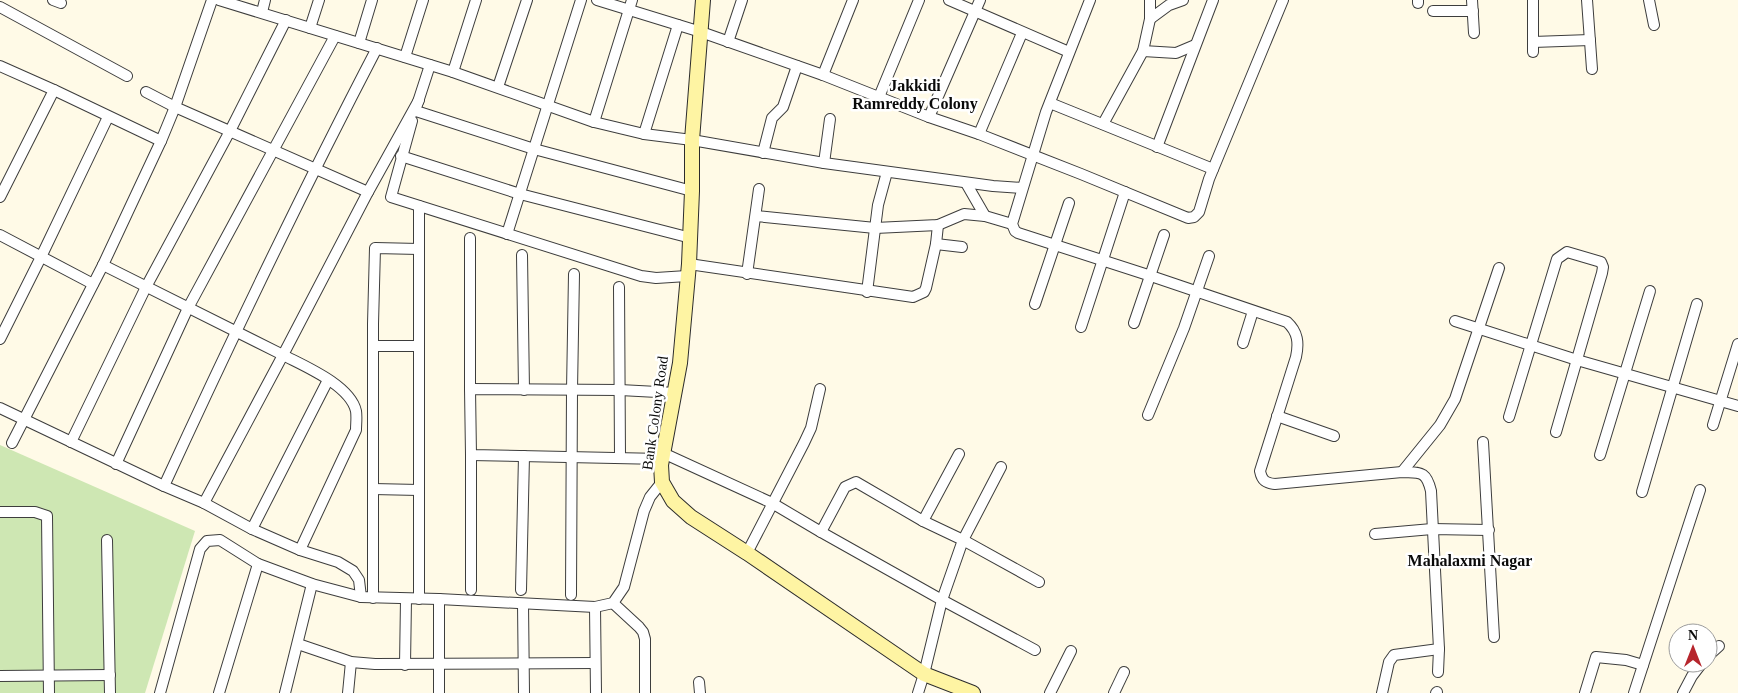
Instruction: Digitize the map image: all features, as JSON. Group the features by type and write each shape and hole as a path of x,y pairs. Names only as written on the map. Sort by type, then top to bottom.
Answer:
{"street":[{"path":"12,443 103,265 161,141 175,107 212,0"},
{"path":"220,0 453,72 594,122 644,134 692,140 824,163 966,183 1022,188"},
{"path":"262,12 265,0"},
{"path":"310,28 319,0"},
{"path":"359,43 372,0"},
{"path":"405,57 423,0"},
{"path":"453,72 476,0"},
{"path":"498,87 527,0"},
{"path":"507,234 581,0"},
{"path":"597,0 631,5 678,24 822,75 929,117 979,134 1188,218 1194,217 1199,212 1213,169 1283,0"},
{"name":"Bank Colony Road","path":"703,0 702,32 692,140 692,191 688,270 680,363 663,456 662,482 673,501 691,517 924,674 973,693"},
{"path":"728,42 742,0"},
{"path":"822,75 854,0"},
{"path":"879,97 919,0"},
{"path":"949,0 1069,52"},
{"path":"929,117 980,0"},
{"path":"1090,0 1050,103 1022,188 1012,224 1015,231 1287,322 1294,328 1298,346 1296,357 1260,471 1261,478 1266,483 1275,484 1402,472 1425,475 1431,491 1439,649 1438,672"},
{"path":"1102,124 1143,52 1150,19 1150,0"},
{"path":"1157,146 1213,0"},
{"path":"1532,0 1533,47 1590,40"},
{"path":"1587,0 1592,69"},
{"path":"1649,0 1654,25"},
{"path":"1150,19 1177,1"},
{"path":"594,122 631,5"},
{"path":"1433,12 1473,5 1474,33"},
{"path":"0,7 127,76"},
{"path":"71,442 146,287 230,131 286,20"},
{"path":"644,134 678,24"},
{"path":"979,134 1022,33"},
{"path":"116,464 188,308 335,36"},
{"path":"1143,52 1176,53 1196,45"},
{"path":"164,486 314,168 377,48"},
{"path":"430,66 390,197 641,276 656,278 688,270 747,274 913,297 924,292 936,244 938,225"},
{"path":"763,153 772,118 783,107 796,66"},
{"path":"1,69 54,90 161,141"},
{"path":"0,198 54,90"},
{"path":"146,92 175,107 368,192"},
{"path":"204,503 368,192 419,100"},
{"path":"1050,103 1213,169"},
{"path":"416,111 534,149 692,191"},
{"path":"0,339 108,116"},
{"path":"824,163 830,119"},
{"path":"401,156 520,194 690,238"},
{"path":"867,292 878,205 887,172"},
{"path":"966,183 985,216"},
{"path":"747,274 760,189"},
{"path":"1081,326 1125,192"},
{"path":"1035,304 1068,203"},
{"path":"419,206 420,599"},
{"path":"756,216 876,228 938,225 964,214 985,216 1012,224"},
{"path":"1134,323 1164,234"},
{"path":"0,235 93,284"},
{"path":"470,238 470,590"},
{"path":"936,244 962,247"},
{"path":"373,598 375,248 419,249"},
{"path":"1510,417 1556,259 1567,252 1601,262 1603,267 1602,273 1556,432"},
{"path":"522,255 524,390"},
{"path":"1148,415 1184,328 1209,256"},
{"path":"103,265 283,355 328,380 350,398 356,411 356,430 300,550"},
{"path":"1402,472 1440,425 1455,399 1499,268"},
{"path":"571,595 574,274"},
{"path":"619,287 620,457"},
{"path":"1600,455 1650,291"},
{"path":"1642,492 1697,304"},
{"path":"1243,343 1253,311"},
{"path":"1456,321 1577,360 1738,406"},
{"path":"1713,425 1738,344"},
{"path":"373,346 418,346"},
{"path":"252,529 328,380"},
{"path":"470,389 620,390 676,393"},
{"path":"747,553 811,428 820,389"},
{"path":"0,408 116,464 204,503 252,529 300,550 338,562 353,571 359,580 361,597"},
{"path":"1277,416 1334,436"},
{"path":"1483,442 1494,637"},
{"path":"923,521 959,454"},
{"path":"471,455 663,456 772,503 820,532 1035,650"},
{"path":"521,590 524,456"},
{"path":"918,693 942,600 963,540 1001,466"},
{"path":"160,693 200,550 207,541 220,540 258,564 312,584 361,597 439,598 595,607 613,604 624,588 644,511 650,497 662,482"},
{"path":"820,532 845,487 856,482 923,521 963,540 1039,582"},
{"path":"373,489 419,490"},
{"path":"1634,693 1700,490"},
{"path":"0,512 35,512 46,516 49,693"},
{"path":"1375,534 1432,529 1489,530"},
{"path":"107,540 110,693"},
{"path":"219,693 258,564"},
{"path":"285,693 312,584"},
{"path":"439,598 439,693"},
{"path":"405,665 406,599"},
{"path":"523,604 524,693"},
{"path":"613,604 643,632 645,639 645,693"},
{"path":"595,607 596,693"},
{"path":"298,644 351,662 376,664 595,663"},
{"path":"1382,693 1389,662 1394,655 1439,649"},
{"path":"1050,693 1072,651"},
{"path":"1585,693 1596,657 1626,660 1643,665"},
{"path":"348,693 351,662"},
{"path":"1114,693 1124,672"},
{"path":"1683,693 1694,673"},
{"path":"0,676 110,675"},
{"path":"699,682 700,693"}],"green space":[{"path":"0,445 195,531 145,693 0,693"}],"district":[{"name":"Jakkidi Ramreddy Colony","path":"915,94"},
{"name":"Mahalaxmi Nagar","path":"1470,560"}]}
